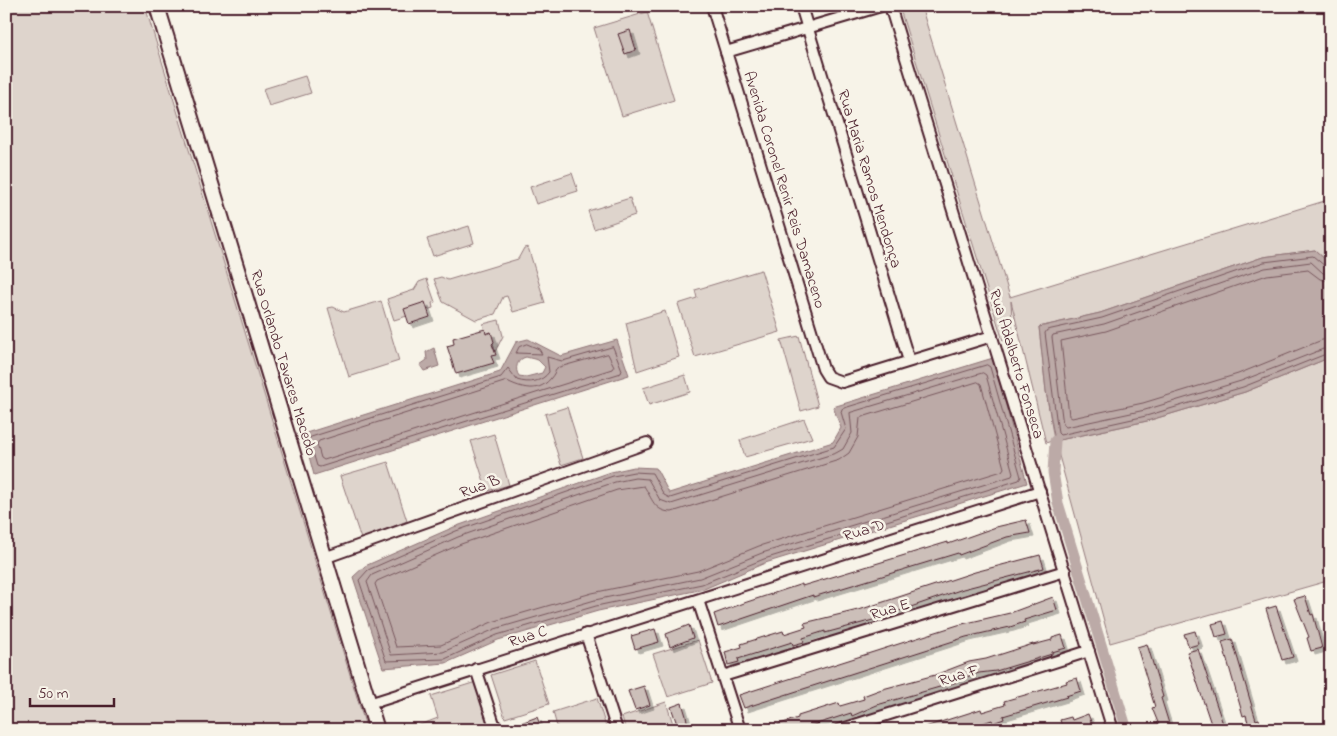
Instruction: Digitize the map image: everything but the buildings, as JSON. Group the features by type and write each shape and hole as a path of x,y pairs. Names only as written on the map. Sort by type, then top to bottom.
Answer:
{"street":[{"name":"Rua Orlando Tavares Macedo","path":"157,6 376,730"},
{"name":"Avenida Coronel Renir Reis Damaceno","path":"712,6 823,369 832,380 842,382 909,361"},
{"name":"Rua Maria Ramos Mendonça","path":"801,6 909,361"},
{"path":"726,52 881,6"},
{"name":"Rua Adalberto Fonseca","path":"890,6 1114,730"},
{"path":"909,361 992,336"},
{"name":"Rua B","path":"324,558 647,444"},
{"name":"Rua D","path":"698,600 1040,491"},
{"name":"Rua E","path":"723,676 1065,571"},
{"path":"698,600 740,730"},
{"name":"Rua C","path":"369,704 698,600"},
{"path":"586,634 617,730"},
{"name":"Rua F","path":"838,730 1089,652"},
{"path":"476,669 496,730"}],"shaded area":[{"path":"6,6 145,6 367,730 6,730"},
{"path":"899,6 921,6 1010,297 1331,199 1331,265 1315,250 1263,257 1100,313 1039,327 1054,440 1046,443 1011,301 1013,339 1003,341"},
{"path":"647,12 674,100 622,116 594,28"},
{"path":"305,76 311,93 269,106 263,89"},
{"path":"572,173 578,191 536,204 530,187"},
{"path":"630,198 635,215 594,229 588,211"},
{"path":"469,226 474,243 433,256 427,239"},
{"path":"528,247 545,303 513,312 507,296 503,297 495,314 476,320 443,302 434,279 441,277 448,280 518,259 524,248"},
{"path":"761,270 780,332 695,357 678,304 697,298 695,290"},
{"path":"427,279 435,302 432,303 433,308 394,320 387,299 414,290 419,282"},
{"path":"381,301 399,361 349,377 328,308 333,307 344,312"},
{"path":"665,311 679,357 637,371 626,323"},
{"path":"499,320 503,336 495,352 491,332 486,334 483,324"},
{"path":"799,336 818,406 801,411 781,340"},
{"path":"1331,357 1331,580 1110,643 1055,441 1147,421 1245,392"},
{"path":"685,375 690,392 649,405 643,388"},
{"path":"567,407 583,458 561,465 545,414"},
{"path":"804,419 812,438 745,457 740,440"},
{"path":"494,434 509,485 487,491 471,441"},
{"path":"388,462 407,521 361,539 340,476"},
{"path":"698,640 712,683 668,697 653,654"},
{"path":"535,661 549,704 505,718 491,675"},
{"path":"476,682 490,725 475,730 407,730 438,718 431,696"},
{"path":"597,698 607,730 558,730 553,712"},
{"path":"666,702 675,730 626,730 622,717"}],"water":[{"path":"1315,250 1331,265 1331,357 1245,392 1147,421 1055,441 1046,391 1039,327 1100,313 1263,257"},
{"path":"528,339 561,356 617,340 629,375 314,475 303,434 500,372 516,342","holes":["526,357 538,360 545,367 542,373 526,377 519,376 517,367 520,360"]},
{"path":"434,348 439,366 424,371 420,365 427,360 426,352"},
{"path":"993,358 1027,483 765,563 704,589 598,611 498,640 446,663 383,668 353,577 365,566 454,527 611,472 634,467 656,468 669,493 833,442 841,428 833,407"}],"waterway":[{"path":"1055,441 1053,472 1058,503 1127,730"}]}
